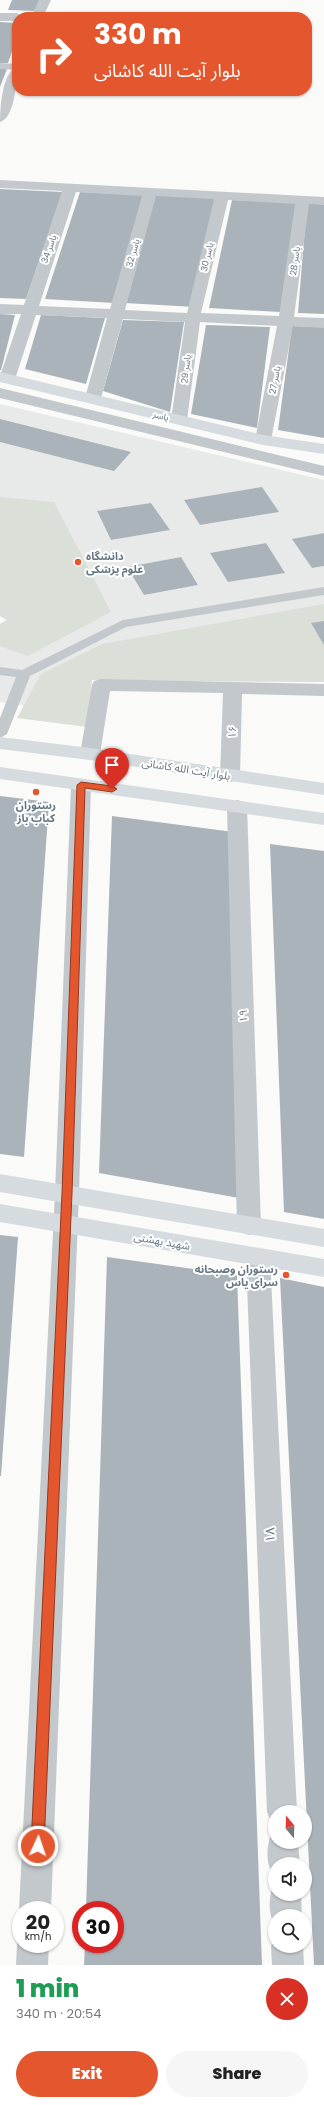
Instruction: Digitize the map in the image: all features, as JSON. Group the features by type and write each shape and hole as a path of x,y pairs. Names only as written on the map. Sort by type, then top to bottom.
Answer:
{"main road":[{"name":"یاسر","path":"2,383 92,398 263,440 324,450"},
{"name":"بلوار آیت الله کاشانی","path":"0,744 90,754 324,789"},
{"path":"0,773 324,819"},
{"path":"0,1183 67,1193 324,1238"},
{"name":"شهید بهشتی","path":"0,1213 324,1268"}],"street":[{"path":"39,12 45,0"},
{"path":"0,17 12,17"},
{"path":"0,118 12,85"},
{"path":"0,184 324,201"},
{"name":"یاسر 34","path":"2,383 29,310 70,188"},
{"name":"یاسر 32","path":"92,398 150,192"},
{"name":"یاسر 30","path":"193,317 222,196"},
{"name":"یاسر 28","path":"286,321 303,200"},
{"path":"0,309 324,323"},
{"name":"یاسر 29","path":"180,420 193,317"},
{"name":"یاسر 27","path":"263,440 286,321"},
{"path":"2,383 324,471"},
{"path":"90,754 101,685 324,690"},
{"name":"۱۶","path":"230,776 233,688"},
{"path":"35,1901 67,1193 81,785"},
{"name":"۱۹","path":"237,806 249,1226"},
{"name":"۱۸","path":"258,1257 282,1805"},
{"path":"32,1965 33,1953"},
{"path":"288,1953 288,1965"}],"lane":[{"path":"0,66 12,67"},
{"path":"0,671 24,674 123,624 324,591"},
{"path":"0,734 24,674"}],"shaded area":[{"name":"دانشگاه علوم پزشکی","path":"0,404 324,480 324,533 293,539 312,568 324,566 324,682 92,680 88,715 0,702 0,624 7,620 0,616","holes":["185,500 278,512 200,525","151,503 170,530 111,540 97,512","266,543 284,573 228,582 211,553","181,557 198,585 144,595 127,567"]},
{"path":"0,497 54,502 111,612 28,656 0,646 0,624 7,620 0,616"},
{"path":"324,604 324,682 92,680 87,727 17,718 41,674 102,644"}],"building":[{"path":"12,0 39,0 36,11 8,10"},
{"path":"0,22 12,23 12,51 8,63 0,63"},
{"path":"0,69 7,69 0,87"},
{"path":"0,189 63,192 26,299 0,298"},
{"path":"80,192 145,195 114,303 45,299"},
{"path":"153,195 218,198 195,307 125,303"},
{"path":"232,200 297,203 280,312 209,308"},
{"path":"307,203 324,204 324,314 298,313"},
{"path":"0,314 15,315 1,370 0,370"},
{"path":"41,315 105,318 86,384 25,369"},
{"path":"123,320 184,322 170,412 103,391"},
{"path":"206,325 270,327 257,428 191,414"},
{"path":"292,326 324,327 324,438 278,430"},
{"path":"0,419 131,452 114,471 0,442"},
{"path":"262,487 279,512 200,525 184,500"},
{"path":"151,503 170,530 111,540 97,511"},
{"path":"324,533 324,566 312,568 292,539"},
{"path":"266,543 285,573 228,582 210,553"},
{"path":"181,557 198,585 144,595 127,567"},
{"path":"324,621 324,645 311,623"},
{"path":"0,796 49,802 24,1157 0,1154"},
{"path":"112,816 241,833 256,1201 99,1173"},
{"path":"270,844 324,851 324,1219 284,1212"},
{"path":"0,1235 18,1237 1,1476 0,1476"},
{"path":"107,1257 237,1275 262,1965 84,1965 85,1953 124,1953 124,1901 86,1901"},
{"path":"280,1278 324,1287 324,1965 314,1965 311,1901 312,1857 309,1857 308,1849 312,1849 312,1805 306,1805"}],"place":[{"name":"دانشگاه علوم پزشکی","path":"78,562"},
{"name":"رستوران کباب باز","path":"36,792"},
{"name":"رستوران وصبحانه سرای یاس","path":"286,1275"}],"route":[{"path":"38,1846 67,1193 81,785 112,789"}]}
